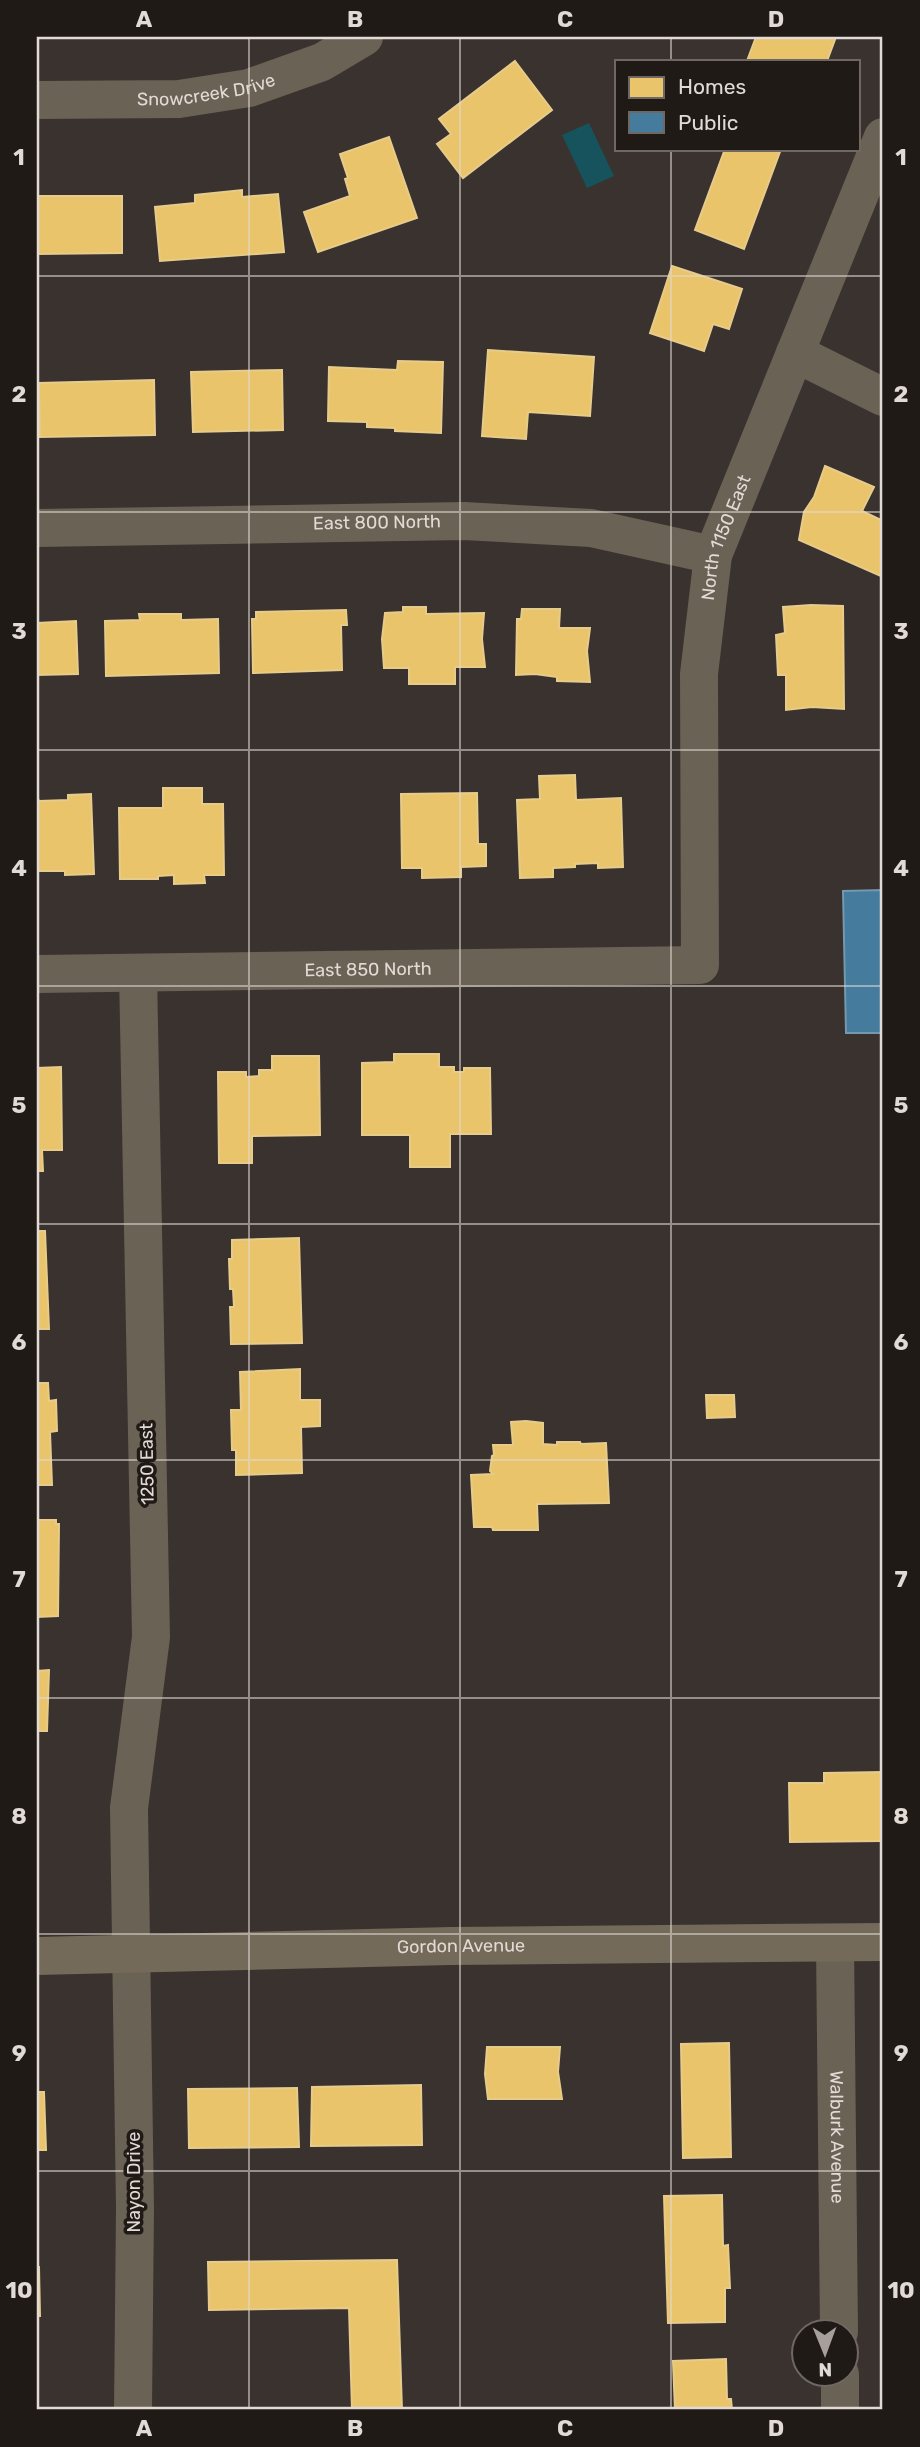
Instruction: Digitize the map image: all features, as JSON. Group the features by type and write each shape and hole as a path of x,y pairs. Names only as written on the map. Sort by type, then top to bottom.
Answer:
{"main road":[{"name":"Gordon Avenue","path":"37,1956 451,1946 883,1942"}],"street":[{"name":"Snowcreek Drive","path":"37,100 179,99 249,88 322,62 364,37"},
{"name":"North 1150 East","path":"700,965 699,674 713,555 883,137"},
{"path":"795,353 883,397"},
{"name":"East 800 North","path":"37,528 464,521 591,528 713,555"},
{"name":"East 850 North","path":"37,974 700,965"},
{"name":"1250 East","path":"131,1954 129,1808 150,1636 138,973"},
{"name":"Walburk Avenue","path":"835,1943 839,2318"},
{"name":"Nayon Drive","path":"131,1954 135,2208 133,2410"},
{"path":"840,2388 840,2410"}],"water":[{"path":"589,123 614,176 587,188 562,135"}],"building: Homes":[{"path":"756,37 836,37 827,60 747,60"},
{"path":"515,61 552,110 463,178 437,144 451,134 439,119"},
{"path":"389,137 417,218 318,252 304,212 350,196 345,179 348,178 340,154"},
{"path":"725,150 781,150 744,249 695,230"},
{"path":"242,190 242,197 278,194 284,252 160,261 155,207 195,203 195,195"},
{"path":"37,196 122,196 122,253 37,254"},
{"path":"672,266 742,289 729,329 713,324 704,351 650,333"},
{"path":"488,350 594,357 590,416 528,412 526,439 482,436"},
{"path":"398,361 443,362 441,433 367,427 367,422 328,421 329,367 397,370"},
{"path":"282,370 283,430 193,432 191,372"},
{"path":"154,380 155,435 40,437 39,383"},
{"path":"825,466 874,487 862,511 883,521 883,577 799,540 804,512 814,497"},
{"path":"843,606 844,709 812,707 786,710 786,675 778,675 776,635 785,633 783,607"},
{"path":"403,607 426,607 426,614 484,613 482,639 485,667 455,667 455,684 409,684 409,668 384,668 382,639 385,613 403,612"},
{"path":"522,609 560,609 559,628 590,628 587,651 590,682 557,681 557,677 535,674 516,675 517,619 521,619"},
{"path":"346,610 347,625 341,625 342,670 253,673 252,619 256,619 256,612"},
{"path":"139,614 181,614 181,620 218,619 219,673 106,676 105,621 140,620"},
{"path":"76,621 78,674 37,675 37,623"},
{"path":"575,775 576,800 621,798 623,867 598,868 598,863 575,864 575,867 553,868 553,877 520,878 517,800 540,799 539,776"},
{"path":"163,788 202,788 202,804 223,804 224,875 204,875 205,883 174,884 174,875 158,876 158,879 120,879 119,808 163,808"},
{"path":"477,793 478,844 486,844 486,866 461,867 461,877 422,878 422,868 402,868 401,794"},
{"path":"91,794 94,874 65,875 65,871 37,871 37,796 39,801 68,800 68,795"},
{"path":"394,1054 439,1054 439,1067 454,1067 454,1072 464,1072 464,1068 490,1068 491,1134 450,1134 450,1167 410,1167 410,1135 362,1135 362,1063 394,1062"},
{"path":"272,1056 319,1056 320,1135 252,1136 252,1163 219,1163 218,1072 246,1072 246,1077 259,1076 259,1070 272,1070"},
{"path":"61,1067 62,1150 42,1150 43,1171 37,1171 37,1068"},
{"path":"37,1231 45,1231 49,1329 37,1329"},
{"path":"299,1238 302,1343 231,1344 230,1307 234,1307 233,1289 230,1289 229,1259 232,1259 232,1240"},
{"path":"300,1369 300,1400 320,1400 320,1426 301,1427 302,1473 236,1475 231,1410 241,1410 240,1372"},
{"path":"37,1380 38,1383 48,1383 49,1401 56,1400 57,1431 50,1432 52,1485 37,1485"},
{"path":"706,1395 734,1395 735,1417 707,1418"},
{"path":"511,1422 543,1423 543,1444 606,1443 609,1503 537,1504 538,1530 493,1530 492,1527 474,1527 471,1475 493,1474 490,1471 494,1455 493,1445 513,1445"},
{"path":"37,1520 56,1520 56,1524 59,1524 58,1616 37,1617"},
{"path":"49,1670 47,1731 37,1731 37,1671"},
{"path":"883,1772 883,1841 790,1842 789,1783 824,1783 824,1773"},
{"path":"729,2043 731,2157 683,2158 681,2044"},
{"path":"487,2047 560,2047 558,2072 562,2099 488,2099 485,2074"},
{"path":"421,2085 422,2145 311,2146 312,2087"},
{"path":"297,2088 299,2147 189,2148 188,2089"},
{"path":"37,2092 44,2092 46,2150 37,2150"},
{"path":"722,2195 723,2246 728,2245 730,2288 725,2288 725,2322 668,2323 664,2196"},
{"path":"397,2260 402,2410 352,2410 349,2308 209,2310 208,2262"},
{"path":"39,2267 40,2316 37,2316"},
{"path":"726,2359 727,2399 731,2399 732,2410 675,2410 673,2361"}],"building: Public":[{"path":"883,890 883,1033 846,1033 843,891"}]}
